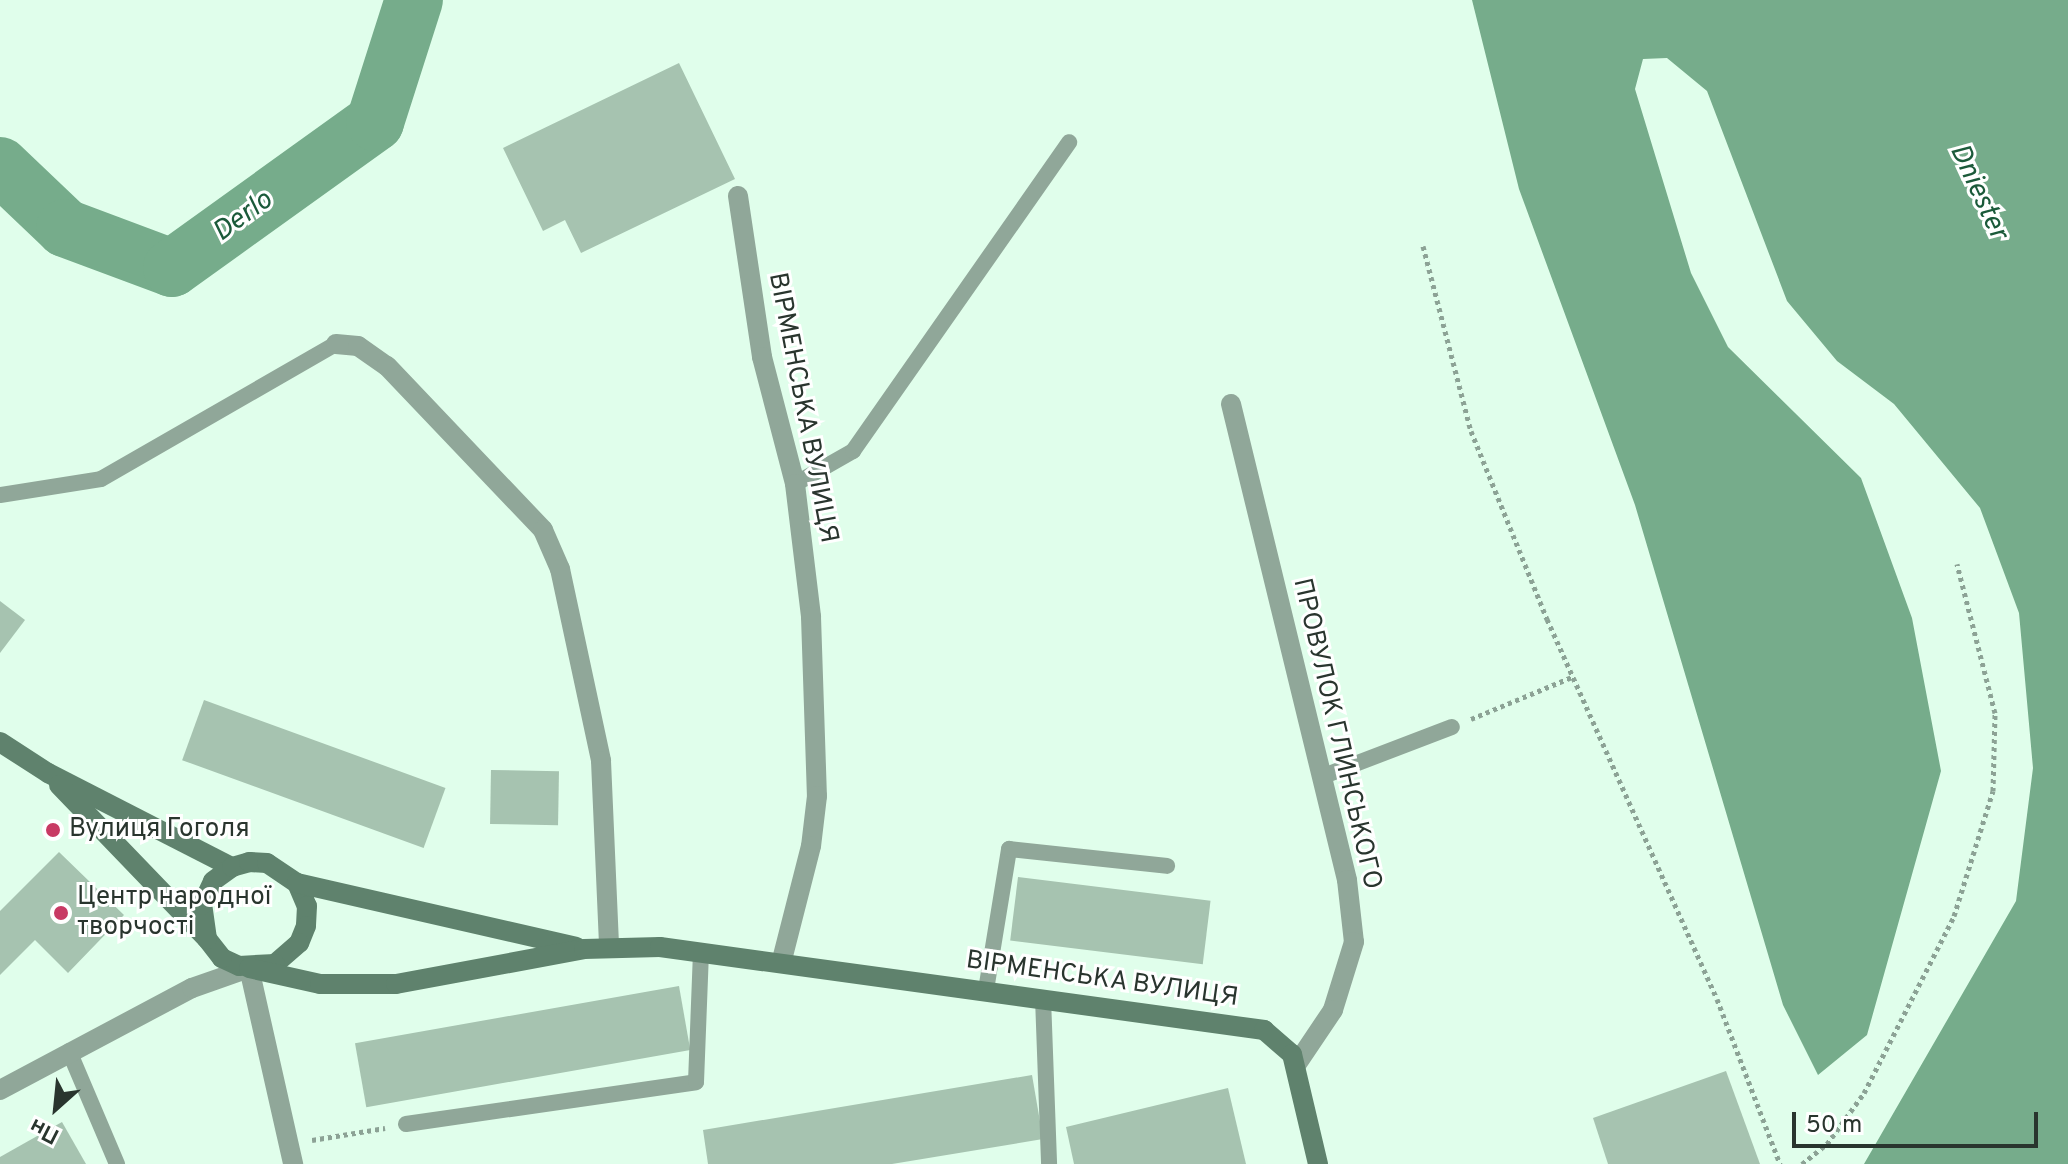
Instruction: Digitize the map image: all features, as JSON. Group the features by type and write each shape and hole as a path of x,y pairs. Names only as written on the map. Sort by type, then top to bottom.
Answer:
{"main road":[{"path":"0,742 48,773 232,867"},
{"path":"48,773 222,958 249,968 275,964 299,943 307,906 297,883 267,863 232,867 213,881 202,905 207,939"},
{"name":"ВІРМЕНСЬКА ВУЛИЦЯ","path":"297,883 584,949"},
{"name":"ВІРМЕНСЬКА ВУЛИЦЯ","path":"249,968 320,984 396,984 609,946 701,951 1264,1030 1286,1043 1296,1065 1318,1164"}],"street":[{"name":"ВІРМЕНСЬКА ВУЛИЦЯ","path":"738,196 762,357 795,484 811,617 817,796 811,846 782,960"},
{"path":"336,344 358,346 387,366 543,530 560,569 601,761 609,946"},
{"name":"ПРОВУЛОК ГЛИНСЬКОГО","path":"1231,404 1347,880 1354,942 1333,1010 1296,1065"},
{"path":"0,1090 192,988 249,968 291,1154"}],"lane":[{"path":"795,484 853,451 1069,142"},
{"path":"0,495 101,479 336,344"},
{"path":"1321,777 1452,727"},
{"path":"986,990 1009,849 1167,866"},
{"path":"406,1124 696,1082 701,951"},
{"path":"1043,998 1049,1164"},
{"path":"69,1051 117,1164"}],"path":[{"path":"1423,246 1471,431 1572,677 1717,999 1780,1164"},
{"path":"1802,1164 1827,1144 1878,1066 1954,916 1993,791 1995,713 1957,564"},
{"path":"1452,727 1572,677"},
{"path":"291,1154 406,1124"}],"water":[{"name":"Dniester","path":"1472,0 2068,0 2068,1164 1864,1164 2016,901 2033,768 2019,613 1980,508 1894,404 1837,361 1787,301 1707,91 1667,58 1643,59 1635,89 1691,273 1728,347 1861,478 1912,618 1941,771 1867,1035 1818,1075 1783,1005 1635,505 1519,189"}],"building":[{"path":"679,63 735,179 581,253 565,220 543,231 503,148"},
{"path":"0,601 25,620 0,653"},
{"path":"204,700 446,788 424,848 182,760"},
{"path":"491,770 559,771 558,825 490,824"},
{"name":"Центр народної творчості","path":"59,852 124,915 68,973 35,940 0,975 0,911"},
{"path":"1018,877 1211,901 1203,964 1010,941"},
{"path":"679,986 690,1050 366,1107 355,1043"},
{"path":"1726,1071 1760,1164 1608,1164 1593,1118"},
{"path":"1032,1075 1043,1139 892,1164 708,1164 703,1130"},
{"path":"1228,1088 1246,1164 1074,1164 1066,1127"},
{"path":"62,1122 86,1164 0,1164 0,1157"}],"waterway":[{"name":"Derlo","path":"0,166 65,228 172,268 375,122 414,0"}],"place":[{"name":"Вулиця Гоголя","path":"53,830"},
{"name":"Центр народної творчості","path":"61,913"}]}
